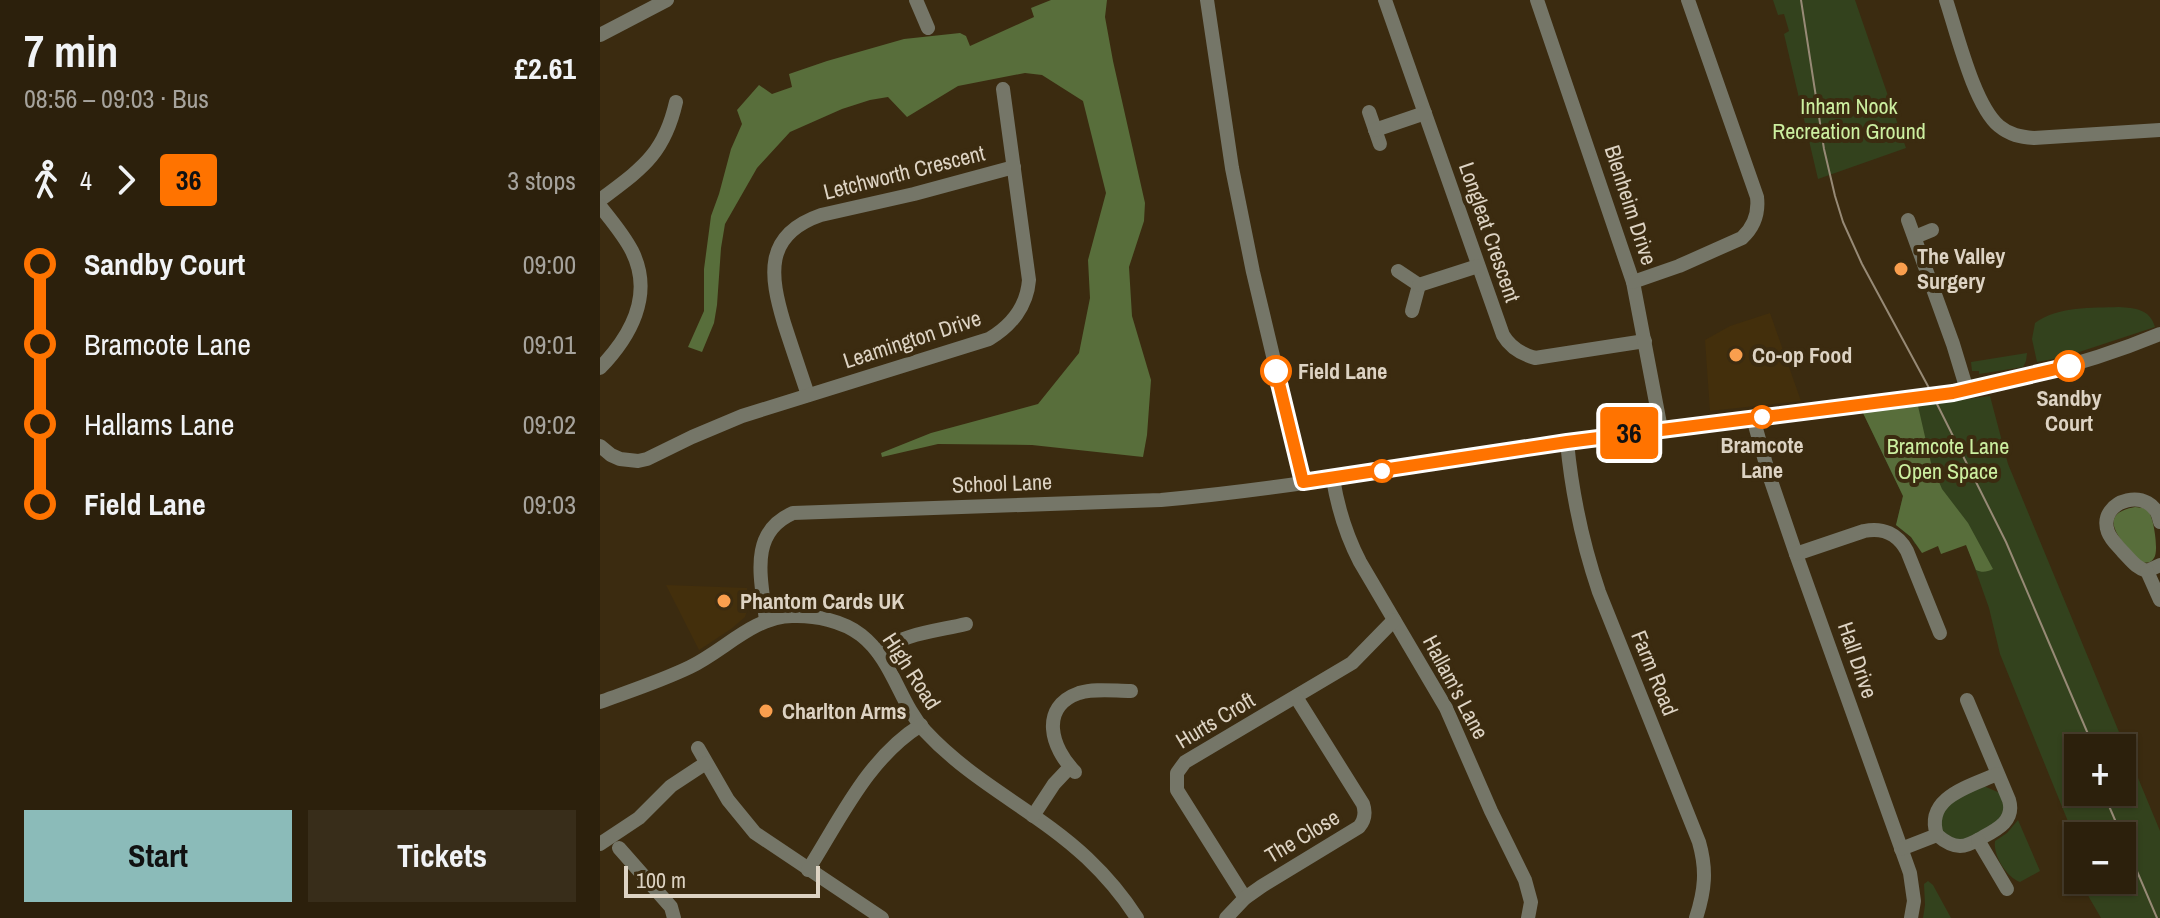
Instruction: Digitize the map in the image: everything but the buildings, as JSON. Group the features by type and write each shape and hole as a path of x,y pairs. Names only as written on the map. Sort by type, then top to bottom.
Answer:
{"street":[{"path":"600,35 667,0"},
{"path":"916,0 928,28"},
{"path":"1207,0 1232,168 1253,272 1303,482"},
{"name":"Longleat Crescent","path":"1385,0 1503,335 1513,347 1527,356 1544,358 1645,341"},
{"name":"Blenheim Drive","path":"1537,0 1633,282 1661,429"},
{"path":"1633,282 1742,238 1756,217 1757,197 1688,0"},
{"path":"1946,0 1985,108 1996,124 2011,134 2034,138 2160,130"},
{"name":"Leamington Drive","path":"600,446 620,459 647,459 716,426 989,339 1006,327 1024,304 1029,280 1003,89"},
{"path":"600,368 627,335 637,311 640,285 633,252 600,203 653,156 671,123 676,102"},
{"path":"1369,112 1378,137 1425,113"},
{"path":"655,114 671,123"},
{"name":"Letchworth Crescent","path":"808,395 774,287 773,267 786,239 807,221 821,215 1014,167"},
{"path":"1908,220 1967,390"},
{"path":"1915,237 1932,230"},
{"path":"1419,285 1478,266"},
{"path":"1398,271 1419,285"},
{"path":"1412,311 1419,285"},
{"path":"1333,479 1567,442 1967,390 2073,365 2160,334"},
{"name":"Hall Drive","path":"1753,418 1796,554 1901,849 1913,892 1911,918"},
{"name":"Farm Road","path":"1567,442 1571,487 1588,560 1699,842 1705,872 1696,918"},
{"name":"School Lane","path":"766,621 761,551 767,533 779,520 793,513 1161,500 1333,479"},
{"name":"Hallam's Lane","path":"1333,479 1348,537 1446,708 1525,880 1531,902 1528,918"},
{"path":"2160,522 2159,514 2150,504 2138,499 2119,503 2109,512 2106,521 2109,536 2136,566 2154,568 2160,600"},
{"path":"1796,554 1872,529 1890,533 1907,551 1940,633"},
{"name":"High Road","path":"600,702 692,666 766,621 793,616 824,619 853,630 878,652 921,725 965,768 1087,857 1113,884 1137,918"},
{"name":"Hurts Croft","path":"1245,898 1177,790 1177,773 1185,762 1352,663 1394,620"},
{"path":"878,652 896,641 966,624"},
{"path":"1033,816 1054,784 1073,769 1060,750 1054,731 1053,716 1056,710 1079,693 1124,691 1116,675"},
{"name":"The Close","path":"1226,918 1245,898 1359,827 1364,820 1363,804 1296,697"},
{"path":"1967,700 2011,807 2010,814 2002,826 1964,846 1949,844 1937,835 1934,819 1942,803 1997,774"},
{"path":"808,870 878,760 921,725"},
{"path":"698,748 728,800 747,824 768,843 882,918"},
{"path":"600,844 632,823 671,786 706,763"},
{"path":"1901,849 1937,835"},
{"path":"1978,840 2007,889"},
{"path":"619,848 671,907 674,918"}],"shaded area":[{"path":"1770,313 1801,401 1710,411 1705,340 1730,326"},
{"path":"666,585 747,588 745,617 699,650"}],"green space":[{"path":"1051,0 1107,0 1105,17 1113,61 1145,203 1144,221 1129,267 1132,316 1151,380 1143,457 1032,445 938,444 882,457 881,453 931,433 1038,404 1079,353 1090,298 1088,260 1106,193 1083,101 1042,75 1025,73 958,86 907,117 888,97 870,100 790,132 757,168 725,224 714,323 702,352 688,347 704,311 704,269 711,216 731,149 742,124 737,110 759,85 772,94 792,87 789,74 904,39 960,33 966,36 970,46 1034,17 1031,8"},
{"name":"Inham Nook Recreation Ground","path":"1773,0 1855,0 1906,148 1818,179 1784,34 1789,31 1784,14 1778,15"},
{"path":"2119,307 2146,313 2155,327 2064,357 2037,362 2032,339 2035,323 2054,313"},
{"path":"2027,353 2023,367 1979,374 1979,371 1972,371 1971,362"},
{"name":"Bramcote Lane Open Space","path":"1990,396 2008,464 2120,734 2064,734 2064,806 2136,806 2136,773 2160,831 2160,918 2101,918 2087,894 2136,894 2136,822 2068,822 2000,654 1989,608 1961,529 1915,544 1896,525 1903,496 1863,413"},
{"path":"1918,406 1931,463 1942,489 1968,523 1991,570 1976,570 1966,545 1941,554 1938,546 1922,553 1911,537 1896,525 1903,496 1863,413"},
{"path":"2135,507 2148,511 2154,527 2155,555 2148,562 2141,563 2121,539 2114,523 2115,517 2122,511"},
{"path":"1978,787 2000,793 2005,810 1997,823 1963,841 1947,837 1941,829 1940,817 1947,803"},
{"path":"2018,820 2040,871 2020,882 2005,871 1995,847 1995,841"},
{"path":"1928,881 1951,918 1923,918 1924,884"}],"tram line":[{"path":"1801,0 1824,149 1843,222 2006,542 2088,734"},
{"path":"2109,806 2157,918"}],"bus line":[{"name":"36","path":"1276,371 1303,482 1661,429 1953,393 2069,366"}],"place":[{"name":"The Valley Surgery","path":"1901,269"},
{"name":"Co-op Food","path":"1736,355"},
{"name":"Sandby Court","path":"2069,366"},
{"name":"Field Lane","path":"1276,371"},
{"name":"Bramcote Lane","path":"1762,417"},
{"name":"Phantom Cards UK","path":"724,601"},
{"name":"Charlton Arms","path":"766,711"}]}
